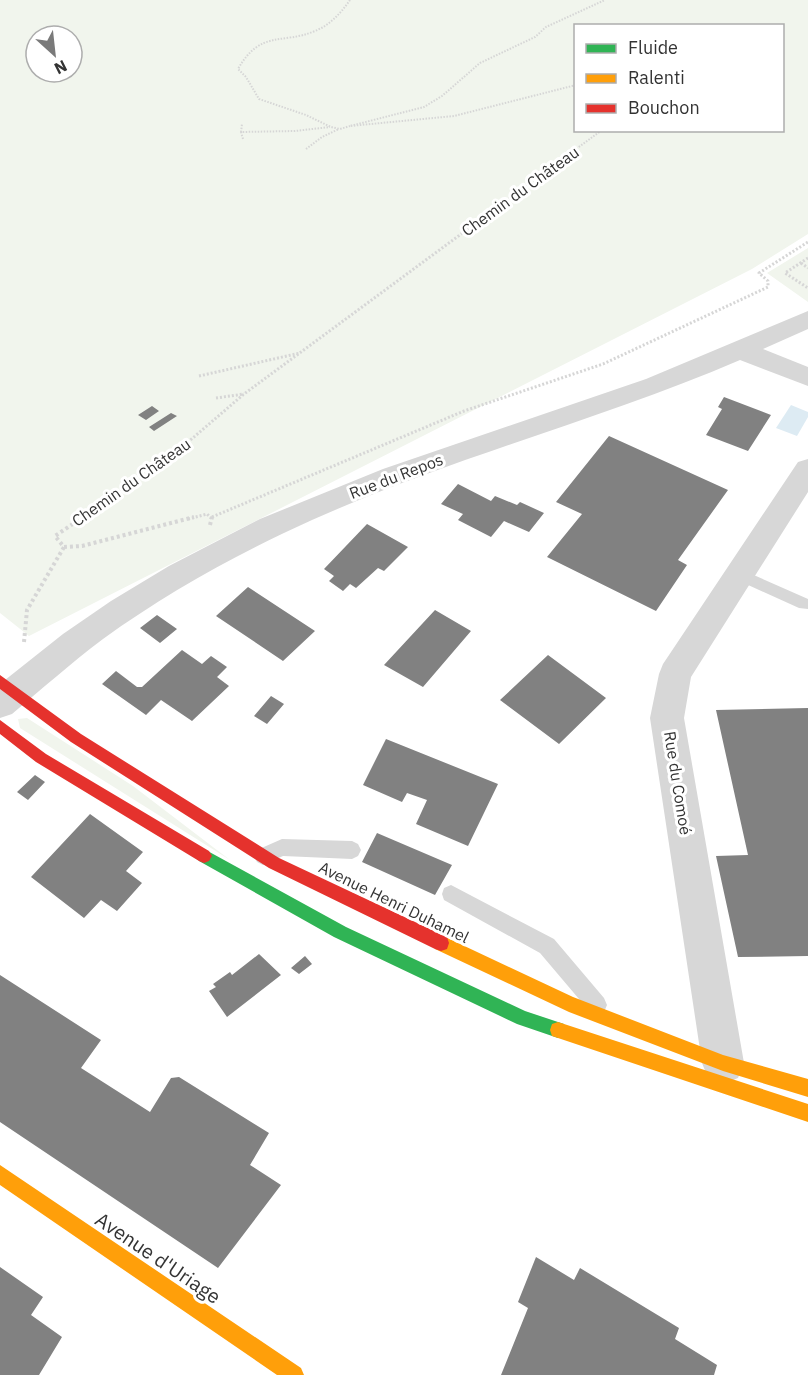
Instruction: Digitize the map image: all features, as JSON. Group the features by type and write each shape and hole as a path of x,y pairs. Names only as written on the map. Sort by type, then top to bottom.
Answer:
{"main road":[{"name":"Avenue Henri Duhamel","path":"15,683 76,738 263,856 568,1004 723,1063 808,1088"},
{"path":"0,726 41,758 113,803 192,850 340,932 523,1018 808,1113"},
{"name":"Avenue d'Uriage","path":"0,1174 294,1375"}],"street":[{"name":"Rue du Repos","path":"15,683 120,611 181,574 292,518 372,483 604,404 740,350 808,318"},
{"path":"740,350 808,377"},
{"name":"Rue du Comoé","path":"723,1063 668,718 675,674 808,469"}],"lane":[{"path":"740,574 805,604"},
{"path":"263,856 282,847 352,850"},
{"path":"451,894 547,946 609,1019"}],"path":[{"path":"340,129 259,99 246,77 238,69 244,57 256,48 279,38 311,33 328,24 340,14 350,0"},
{"path":"306,149 322,137 340,129 424,107 442,96 480,63 535,37 546,27 606,0"},
{"path":"350,126 454,116 574,86"},
{"path":"242,124 243,139"},
{"path":"241,132 295,131 331,127"},
{"name":"Chemin du Château","path":"212,517 207,514 82,546 64,547 54,536 166,461 244,394 304,352 599,132"},
{"path":"208,529 212,517 464,411 603,364 768,286 768,281 759,273 808,242"},
{"path":"808,258 785,273 808,288"},
{"path":"801,263 808,268"},
{"path":"199,376 304,352"},
{"path":"216,398 244,394"},
{"path":"15,683 27,610 64,547"}],"shaded area":[{"path":"0,0 808,0 808,234 752,269 29,636 0,613"},
{"path":"808,248 808,302 767,273"},
{"path":"791,405 808,412 808,417 797,436 776,428"},
{"path":"27,718 133,786 230,860 20,728 18,719"}],"building":[{"path":"724,397 771,415 748,451 706,435 722,409 718,407"},
{"path":"152,406 159,411 146,420 138,415"},
{"path":"171,413 177,416 154,431 149,427"},
{"path":"609,436 728,490 678,560 687,565 656,611 547,557 582,514 556,502"},
{"path":"458,484 491,501 495,496 517,505 520,502 544,513 529,532 504,521 491,537 458,520 463,514 441,504"},
{"path":"367,524 408,547 384,571 378,568 356,588 350,584 343,591 329,581 334,576 324,569"},
{"path":"248,587 315,631 283,661 216,616"},
{"path":"435,610 471,631 423,687 384,665"},
{"path":"157,615 177,629 160,643 140,628"},
{"path":"182,650 202,664 211,656 227,667 217,677 229,686 192,721 161,700 146,715 102,684 116,671 137,687 142,687"},
{"path":"548,655 606,698 559,744 500,700"},
{"path":"271,696 284,704 267,724 254,716"},
{"path":"808,708 808,956 738,957 716,856 748,855 716,710"},
{"path":"386,739 498,784 468,846 416,824 427,800 407,793 402,802 363,785"},
{"path":"35,775 45,782 28,800 17,792"},
{"path":"90,814 143,852 126,871 142,883 117,911 101,900 84,918 31,877"},
{"path":"377,833 452,865 435,895 362,862"},
{"path":"259,954 281,975 227,1017 209,991 216,987 213,984 230,972 232,975"},
{"path":"305,956 312,964 299,974 291,968"},
{"path":"0,975 101,1040 81,1068 150,1112 171,1078 179,1077 269,1133 250,1165 281,1185 218,1268 0,1122"},
{"path":"536,1257 574,1280 580,1268 679,1328 675,1339 717,1365 714,1375 501,1375 528,1308 518,1302"},
{"path":"0,1267 43,1297 31,1315 62,1337 39,1375 0,1375"}],"traffic: fast":[{"path":"204,856 340,932 523,1018 558,1030"}],"traffic: slow":[{"path":"441,943 569,1004 723,1063 808,1088"},
{"path":"558,1030 808,1113"},
{"path":"0,1174 294,1375"}],"traffic: jam":[{"path":"0,681 76,738 274,863 441,943"},
{"path":"0,726 41,758 204,856"}]}
